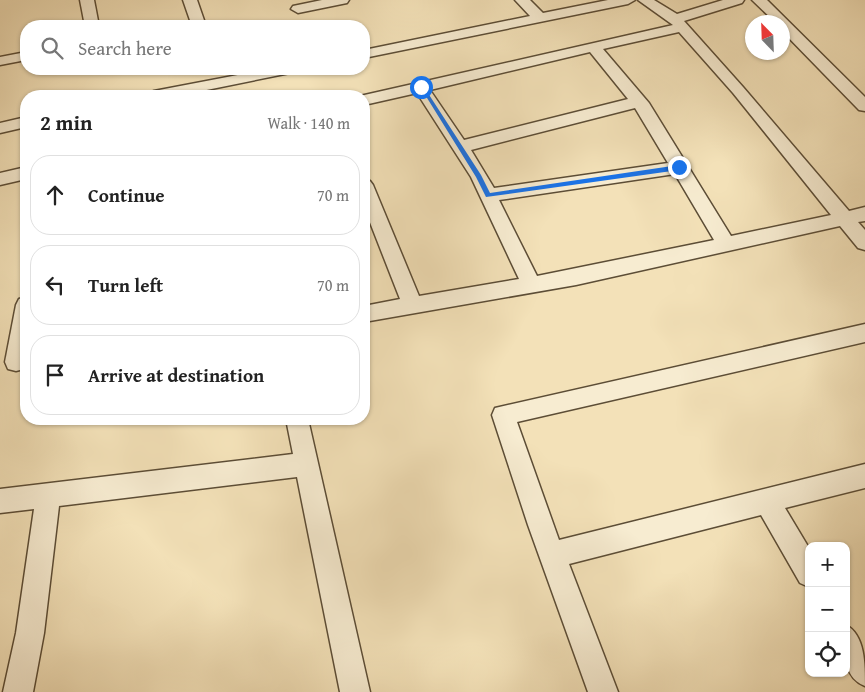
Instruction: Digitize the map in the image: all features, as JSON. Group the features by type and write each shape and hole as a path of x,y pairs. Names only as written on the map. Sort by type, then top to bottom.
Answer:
{"street":[{"path":"86,0 91,20"},
{"path":"190,0 196,20"},
{"path":"298,10 342,0"},
{"path":"522,0 541,19"},
{"path":"370,53 628,0"},
{"path":"370,99 594,48 679,23 738,0"},
{"path":"759,0 774,15"},
{"path":"649,1 679,23 738,90 865,243"},
{"path":"790,31 865,106"},
{"path":"594,48 638,102 726,244"},
{"path":"0,60 20,57"},
{"path":"173,90 217,76"},
{"path":"421,87 479,176 531,284"},
{"path":"460,147 638,102"},
{"path":"0,128 20,123"},
{"path":"488,195 679,167"},
{"path":"0,179 20,174"},
{"path":"370,200 412,305"},
{"path":"370,313 531,284 865,214"},
{"path":"603,692 503,415 865,333"},
{"path":"14,362 20,334"},
{"path":"298,425 355,692"},
{"path":"0,501 306,464"},
{"path":"552,555 865,476"},
{"path":"18,692 30,633 48,494"},
{"path":"767,501 805,567"},
{"path":"850,647 865,672"}],"route":[{"path":"421,87 479,176 488,195 679,167"}]}
